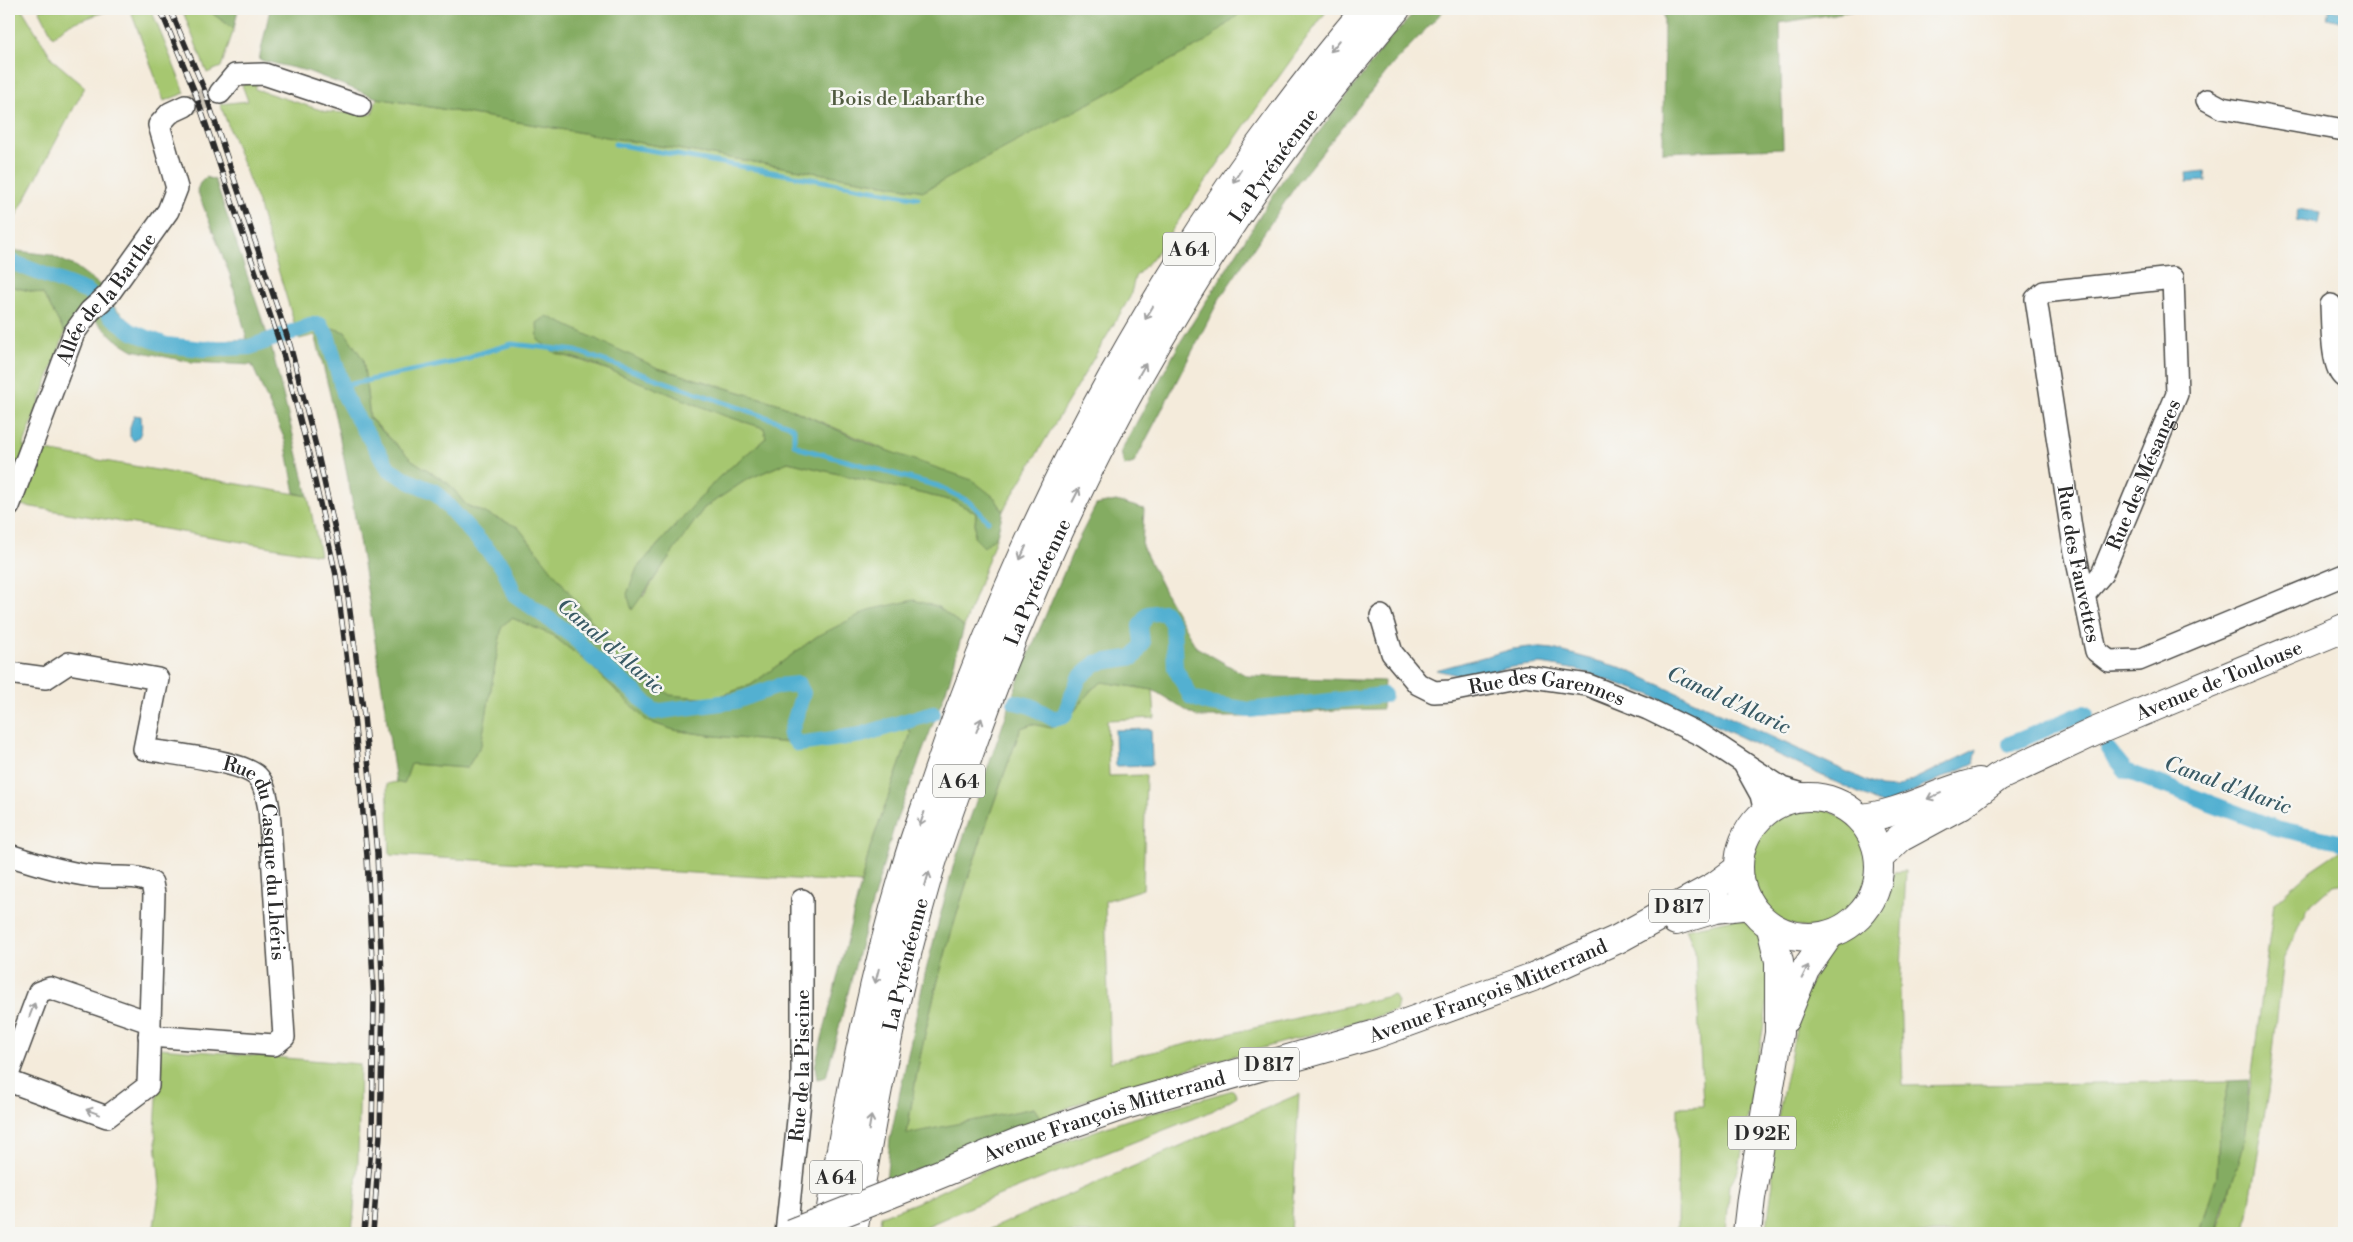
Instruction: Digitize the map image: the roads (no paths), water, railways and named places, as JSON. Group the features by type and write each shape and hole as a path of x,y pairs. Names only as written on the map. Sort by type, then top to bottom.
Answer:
{"main road":[{"name":"La Pyrénéenne","path":"827,1233 845,1122 874,986 904,872 952,729 988,633 1043,509 1098,400 1170,278 1253,152 1329,52 1366,9"},
{"name":"La Pyrénéenne","path":"853,1233 884,1054 927,878 972,742 999,672 1064,520 1118,412 1190,289 1273,164 1348,67 1396,9"},
{"name":"Avenue de Toulouse","path":"1998,777 2094,732 2344,628"},
{"path":"1861,818 1899,811 1955,788 1998,777"},
{"path":"1880,858 1900,838 1960,805 1998,777"},
{"path":"1810,796 1828,799 1847,807 1861,818 1880,858 1878,884 1864,912 1846,928 1828,937 1808,939 1771,928 1749,905 1741,888 1738,869 1745,837 1765,812 1790,798 1810,796"},
{"name":"Avenue François Mitterrand","path":"792,1233 1021,1141 1125,1104 1373,1035 1453,1008 1532,978 1618,939 1715,886 1738,869"},
{"name":"Avenue François Mitterrand","path":"1618,939 1715,909 1749,905"},
{"path":"1771,928 1779,961 1779,1033"},
{"path":"1779,1033 1804,970 1828,937"},
{"name":"D 92E","path":"1747,1233 1751,1198 1779,1033"},
{"path":"808,1233 822,1162 845,1122"},
{"path":"863,1171 871,1233"}],"street":[{"path":"220,93 235,75 260,74 360,106"},
{"path":"2207,100 2222,108 2344,130"},
{"name":"Allée de la Barthe","path":"9,506 74,333 90,311 108,295 168,211 177,188 159,125 170,113 185,106"},
{"name":"Rue des Mésanges","path":"2036,299 2044,292 2173,278 2177,394 2102,574 2085,594"},
{"name":"Rue des Fauvettes","path":"2036,299 2074,547 2096,651 2109,661 2139,660 2344,575"},
{"path":"2331,305 2336,363 2340,374 2344,377"},
{"name":"Rue des Garennes","path":"1382,616 1392,653 1418,684 1434,692 1450,691 1526,676 1588,685 1648,709 1703,736 1782,788 1810,796"},
{"name":"Rue du Casque du Lhéris","path":"9,673 46,678 69,663 158,679 144,749 234,766 257,777 265,791 269,809 284,1037 274,1044 149,1029"},
{"name":"Rue des Garennes","path":"1742,761 1761,794 1765,812"},
{"path":"9,855 41,866 92,876 142,878 152,883 154,894 148,1086 107,1117 9,1080"},
{"name":"Rue de la Piscine","path":"786,1233 802,1082 802,900"},
{"path":"9,1072 39,992 44,989 50,988 149,1029"}],"water":[{"path":"2329,9 2344,11 2344,22 2327,18"},
{"path":"2205,171 2206,181 2187,182 2186,173"},
{"path":"2298,209 2320,213 2318,224 2296,220"},
{"path":"134,415 141,416 142,427 139,436 134,441 130,437 130,427"},
{"path":"1530,647 1553,649 1623,668 1880,787 1896,788 1977,749 1974,763 1884,805 1651,695 1578,670 1541,664 1512,667 1466,677 1436,670 1513,649"},
{"path":"1151,729 1152,765 1116,766 1115,730"}],"waterway":[{"path":"615,144 918,198"},
{"name":"Canal d'Alaric","path":"9,261 88,292 111,316 132,332 166,345 203,349 250,347 312,325 320,325 327,335 345,396 389,469 411,482 435,492 504,568 514,594 574,637 592,657 636,693 654,712 736,701 778,686 798,684 803,693 790,735 798,744 861,735 933,713"},
{"path":"342,386 468,359 474,355 512,344 576,351 789,425 794,429 794,444 803,449 938,486 970,502 988,521"},
{"name":"Canal d'Alaric","path":"1015,702 1031,706 1054,719 1064,716 1079,678 1096,663 1134,657 1142,644 1140,626 1148,614 1164,612 1173,625 1175,668 1191,697 1207,703 1249,710 1384,695"},
{"name":"Canal d'Alaric","path":"2010,744 2084,713 2086,715"},
{"name":"Canal d'Alaric","path":"2108,749 2126,771 2276,828 2344,843"}],"tunnel":[{"path":"185,106 220,93"}],"railway":[{"path":"160,9 195,92 282,350 308,450 336,575 354,717 367,856 374,1002 372,1135 364,1233"},
{"path":"170,9 204,89 290,345 316,446 345,574 364,716 377,853 383,1001 380,1135 373,1233"}],"park label":[{"name":"Bois de Labarthe","path":"908,98"}]}
